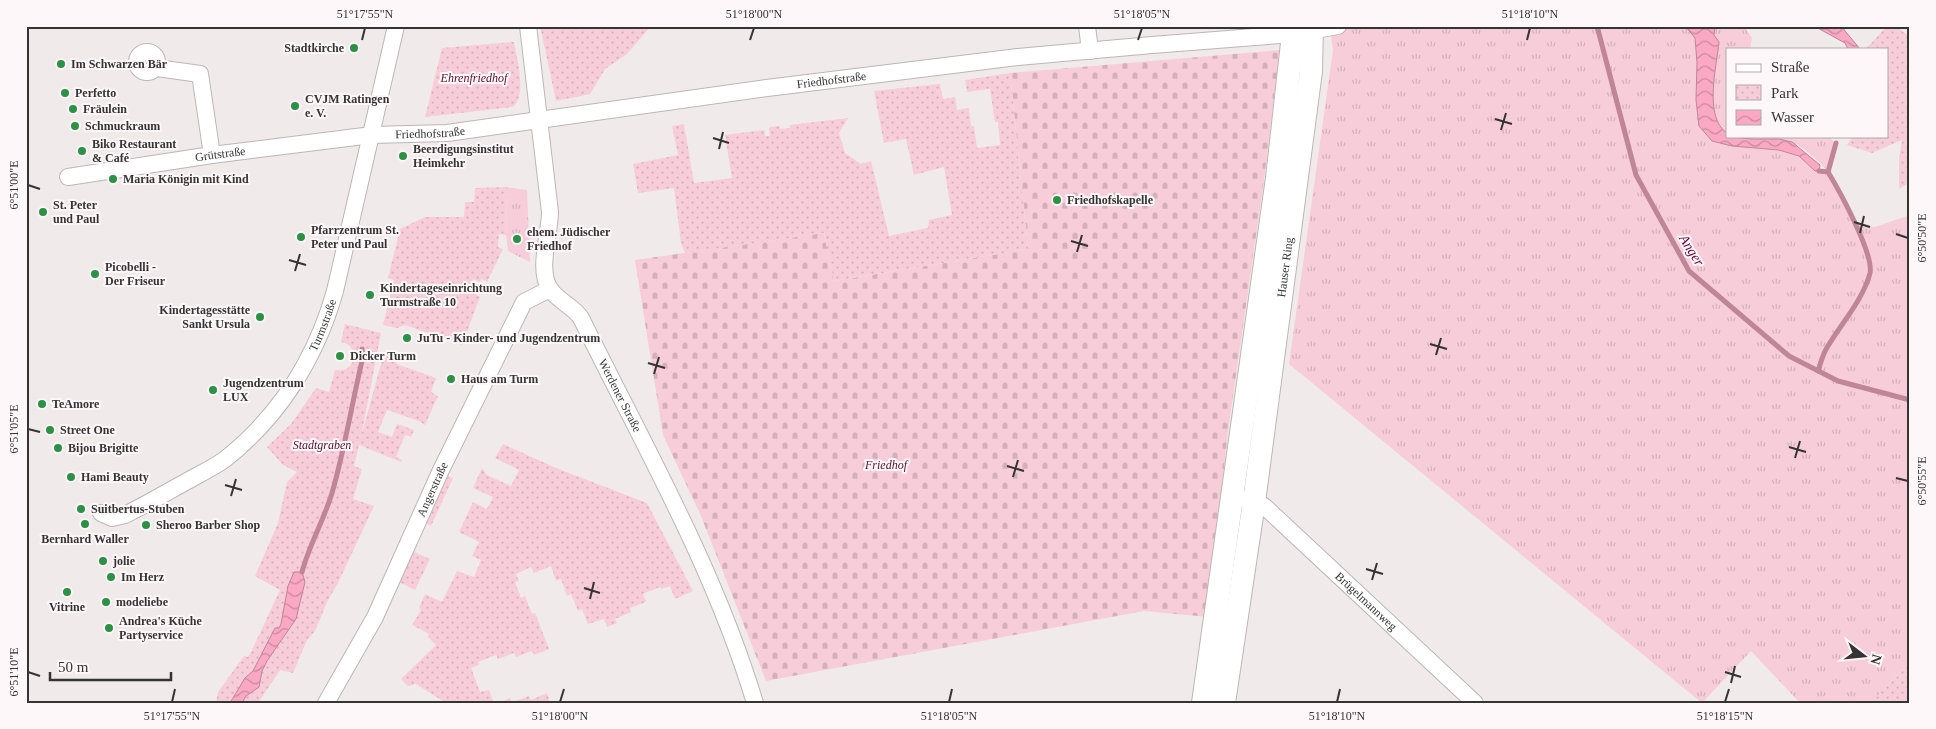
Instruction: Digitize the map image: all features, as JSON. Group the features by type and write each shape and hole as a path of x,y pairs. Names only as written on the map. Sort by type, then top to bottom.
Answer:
{"main road":[{"name":"Hauser Ring","path":"1203,703 1277,178 1303,30"},
{"name":"Hauser Ring","path":"1224,703 1254,502 1311,71 1303,30"}],"street":[{"name":"Turmstraße","path":"101,513 112,518 125,515 224,460 253,434 279,406 309,359 328,317 396,26"},
{"path":"528,26 550,212 544,268 550,290"},
{"path":"1087,26 1090,51"},
{"name":"Friedhofstraße","path":"372,135 447,132 767,88 1042,55 1338,26"},
{"path":"157,68 200,74 212,155"},
{"name":"Grütstraße","path":"68,177 212,155 372,135"},
{"name":"Angerstraße","path":"326,703 375,616 441,470 524,302 550,290"},
{"name":"Werdener Straße","path":"550,290 573,308 581,318 678,510 715,592 754,703"},
{"path":"1232,495 1254,502"},
{"name":"Brügelmannweg","path":"1254,502 1264,506 1475,703"}],"green space":[{"path":"540,26 651,26 627,54 605,69 590,94 556,101"},
{"path":"1338,26 1685,26 1695,38 1697,62 1696,100 1732,146 1779,150 1799,156 1815,171 1827,171 1811,155 1798,145 1790,142 1776,139 1737,138 1830,138 1836,143 1828,172 1856,225 1875,227 1910,215 1910,662 1871,703 1800,703 1751,651 1702,703 1289,364 1333,50 1330,28"},
{"path":"1715,26 1746,26 1745,28 1752,38 1750,48 1726,48 1726,132 1720,126 1715,116 1713,104 1714,77 1719,42 1714,35"},
{"path":"1887,26 1896,26 1910,37 1910,182 1899,189 1899,158 1902,140 1872,153 1847,145 1852,138 1888,138 1888,48 1867,48"},
{"name":"Ehrenfriedhof","path":"514,42 519,67 520,86 517,101 513,107 425,117 442,48"},
{"name":"Friedhof","path":"1280,50 1264,180 1228,431 1208,617 1144,611 766,681 701,516 663,435 635,260 824,233 834,281 1028,249 1010,73"},
{"path":"1010,73 1028,249 834,281 824,233 685,253 681,243 674,188 638,193 633,164 678,155 672,126 684,124 694,183 732,178 725,135 764,130 765,136 770,136 769,127 780,126 780,129 790,128 790,125 848,118 839,133 845,153 861,164 871,161 889,236 928,228 929,220 952,215 944,167 914,175 906,139 884,143 874,91 940,84 943,99 955,97 957,110 969,108 971,126 974,126 977,148 1000,145 998,122 995,122 990,89 967,92 965,80"},
{"path":"507,187 527,190 530,262 508,251 506,235"},
{"path":"507,187 506,235 499,234 498,247 503,249 487,282 482,279 480,282 473,279 468,289 480,297 462,345 405,325 397,328 383,325 394,280 388,278 400,229 425,217 464,217 465,202 474,202 475,188"},
{"name":"Stadtgraben","path":"345,324 381,333 361,437 384,353 399,365 436,378 431,392 438,396 425,425 419,421 387,410 378,432 392,437 397,424 414,430 411,437 405,435 396,457 402,460 401,462 359,445 354,466 362,469 353,499 374,506 338,583 327,602 315,631 307,640 293,673 280,670 258,703 216,703 218,692 244,656 248,657 252,650 280,590 255,576 278,523 287,482 297,472 283,465 267,447 291,424 316,388 329,392 335,370 348,368 352,364 354,354 352,349 341,342"},
{"path":"503,444 556,468 647,503 693,591 675,599 670,586 661,589 660,587 643,594 646,602 630,608 631,612 615,619 617,623 607,627 604,619 588,624 582,609 578,611 571,594 567,596 561,579 556,581 551,566 534,573 531,567 516,574 519,581 515,582 521,598 525,596 532,614 535,613 549,649 534,655 532,651 516,657 514,653 498,659 496,655 478,662 479,665 471,668 480,692 489,690 494,703 446,703 416,684 408,686 401,679 436,645 428,637 429,634 412,625 421,610 419,608 425,594 442,602 457,571 474,577 481,560 472,556 479,542 459,532 473,502 487,509 493,497 473,488 482,468 487,475 511,486 519,470 495,458"},
{"path":"448,476 453,478 431,526 426,523"},
{"path":"412,551 430,559 415,590 399,582"},
{"path":"1910,662 1910,703 1871,703"},
{"path":"547,693 550,703 499,703 510,698 512,702 529,696 531,700"}],"water":[{"path":"1685,26 1715,26 1714,35 1719,42 1714,77 1713,103 1715,115 1726,132 1726,138 1779,139 1792,142 1820,165 1819,171 1815,171 1799,156 1779,150 1732,146 1712,141 1699,126 1696,100 1697,62 1695,38"},
{"path":"1814,26 1841,26 1859,48 1848,48 1845,43"},
{"path":"294,572 302,572 305,582 296,619 267,661 262,671 259,687 246,696 242,703 230,703 245,678 253,671 275,628 279,628 281,624 288,586"}],"waterway":[{"name":"Anger","path":"1597,26 1636,175 1689,271 1789,356 1838,381 1910,400"},
{"path":"1818,371 1826,349 1858,301 1870,273 1870,264 1861,237 1828,172 1836,143"},
{"path":"1819,171 1828,172"},
{"path":"302,572 329,503 337,476 363,357 362,349"}],"place":[{"name":"Stadtkirche","path":"354,48"},
{"name":"Im Schwarzen Bär","path":"61,64"},
{"name":"Perfetto","path":"65,93"},
{"name":"CVJM Ratingen e. V.","path":"295,106"},
{"name":"Fräulein","path":"73,109"},
{"name":"Schmuckraum","path":"75,126"},
{"name":"Biko Restaurant & Café","path":"82,151"},
{"name":"Beerdigungsinstitut Heimkehr","path":"403,156"},
{"name":"Maria Königin mit Kind","path":"113,179"},
{"name":"Friedhofskapelle","path":"1057,200"},
{"name":"St. Peter und Paul","path":"43,212"},
{"name":"Pfarrzentrum St. Peter und Paul","path":"301,237"},
{"name":"ehem. Jüdischer Friedhof","path":"517,239"},
{"name":"Picobelli - Der Friseur","path":"95,274"},
{"name":"Kindertageseinrichtung Turmstraße 10","path":"370,295"},
{"name":"Kindertagesstätte Sankt Ursula","path":"260,317"},
{"name":"JuTu - Kinder- und Jugendzentrum","path":"407,338"},
{"name":"Dicker Turm","path":"340,356"},
{"name":"Haus am Turm","path":"451,379"},
{"name":"Jugendzentrum LUX","path":"213,390"},
{"name":"TeAmore","path":"42,404"},
{"name":"Street One","path":"50,430"},
{"name":"Bijou Brigitte","path":"58,448"},
{"name":"Hami Beauty","path":"71,477"},
{"name":"Suitbertus-Stuben","path":"81,509"},
{"name":"Bernhard Waller","path":"85,524"},
{"name":"Sheroo Barber Shop","path":"146,525"},
{"name":"jolie","path":"103,561"},
{"name":"Im Herz","path":"111,577"},
{"name":"Vitrine","path":"67,592"},
{"name":"modeliebe","path":"106,602"},
{"name":"Andrea's Küche Partyservice","path":"109,628"}]}
